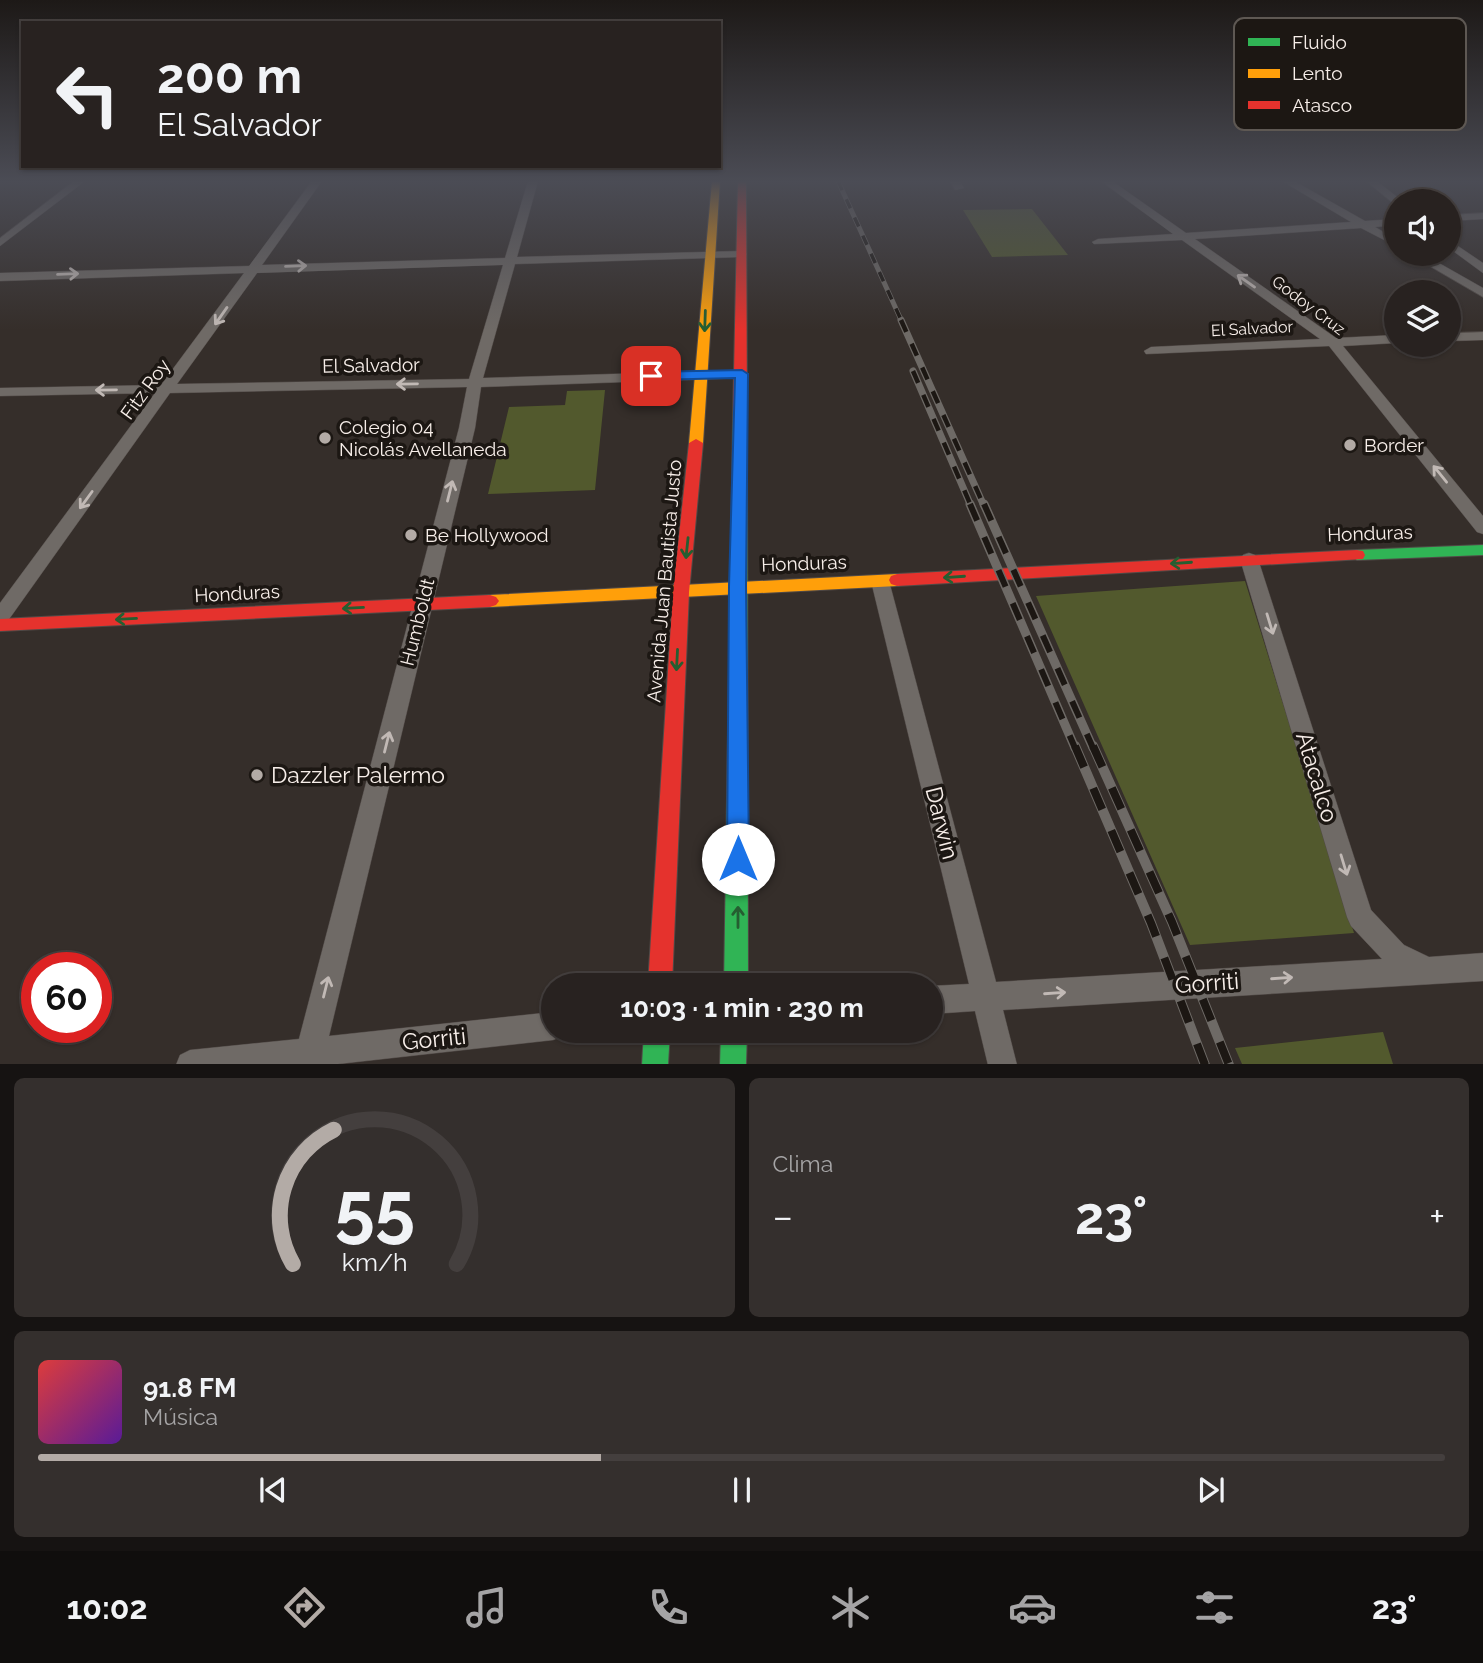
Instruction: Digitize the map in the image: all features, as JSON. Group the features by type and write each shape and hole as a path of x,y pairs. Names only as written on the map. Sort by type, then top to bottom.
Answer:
{"main road":[{"name":"Avenida Juan Bautista Justo","path":"661,973 681,592 703,374 713,231"},
{"path":"736,973 741,231"},
{"name":"Honduras","path":"0,625 681,592 737,586 880,581 1250,559 1483,550"},
{"path":"654,1064 656,1043"},
{"path":"733,1064 734,1043"}],"street":[{"path":"0,243 16,231"},
{"name":"Fitz Roy","path":"0,617 282,231"},
{"name":"Humboldt","path":"308,1059 467,428 475,383 518,231"},
{"name":"Godoy Cruz","path":"1174,231 1333,342 1483,528"},
{"path":"1098,242 1271,231"},
{"path":"1461,252 1483,269"},
{"path":"0,277 509,259 741,254"},
{"path":"1436,266 1483,293"},
{"path":"1461,337 1483,336"},
{"name":"El Salvador","path":"1151,351 1384,340"},
{"name":"El Salvador","path":"0,392 475,383 742,374"},
{"name":"Atacalco","path":"1250,559 1360,917 1395,954 1423,969"},
{"name":"Darwin","path":"880,581 1003,1064"},
{"name":"Gorriti","path":"943,999 1483,967"},
{"name":"Gorriti","path":"210,1064 308,1059 541,1028"}],"green space":[{"path":"976,231 1049,231 1068,255 992,257"},
{"path":"605,390 595,490 488,494 509,407 565,405 567,391"},
{"path":"1245,581 1354,933 1190,945 1036,596"},
{"path":"1383,1032 1393,1064 1242,1064 1235,1048"}],"railway":[{"path":"861,231 902,322"},
{"path":"901,320 984,506"},
{"path":"913,371 971,506"},
{"path":"970,504 1075,748"},
{"path":"984,504 1093,748"},
{"path":"1075,746 1151,923 1205,1064"},
{"path":"1093,746 1172,922 1229,1064"}],"traffic: fast":[{"path":"736,973 740,421"},
{"path":"1357,555 1483,550"},
{"path":"655,1064 656,1043"},
{"path":"733,1064 734,1043"}],"traffic: slow":[{"path":"696,443 712,231"},
{"path":"490,601 897,580"}],"traffic: jam":[{"path":"740,421 742,231"},
{"path":"661,973 681,592 696,443"},
{"path":"897,580 1357,555"},
{"path":"0,625 490,601"}],"place":[{"name":"Colegio 04 Nicolás Avellaneda","path":"325,438"},
{"name":"Border","path":"1350,445"},
{"name":"Be Hollywood","path":"411,535"},
{"name":"Dazzler Palermo","path":"257,775"}],"route":[{"path":"651,376 742,374 737,586 738,859"}]}
